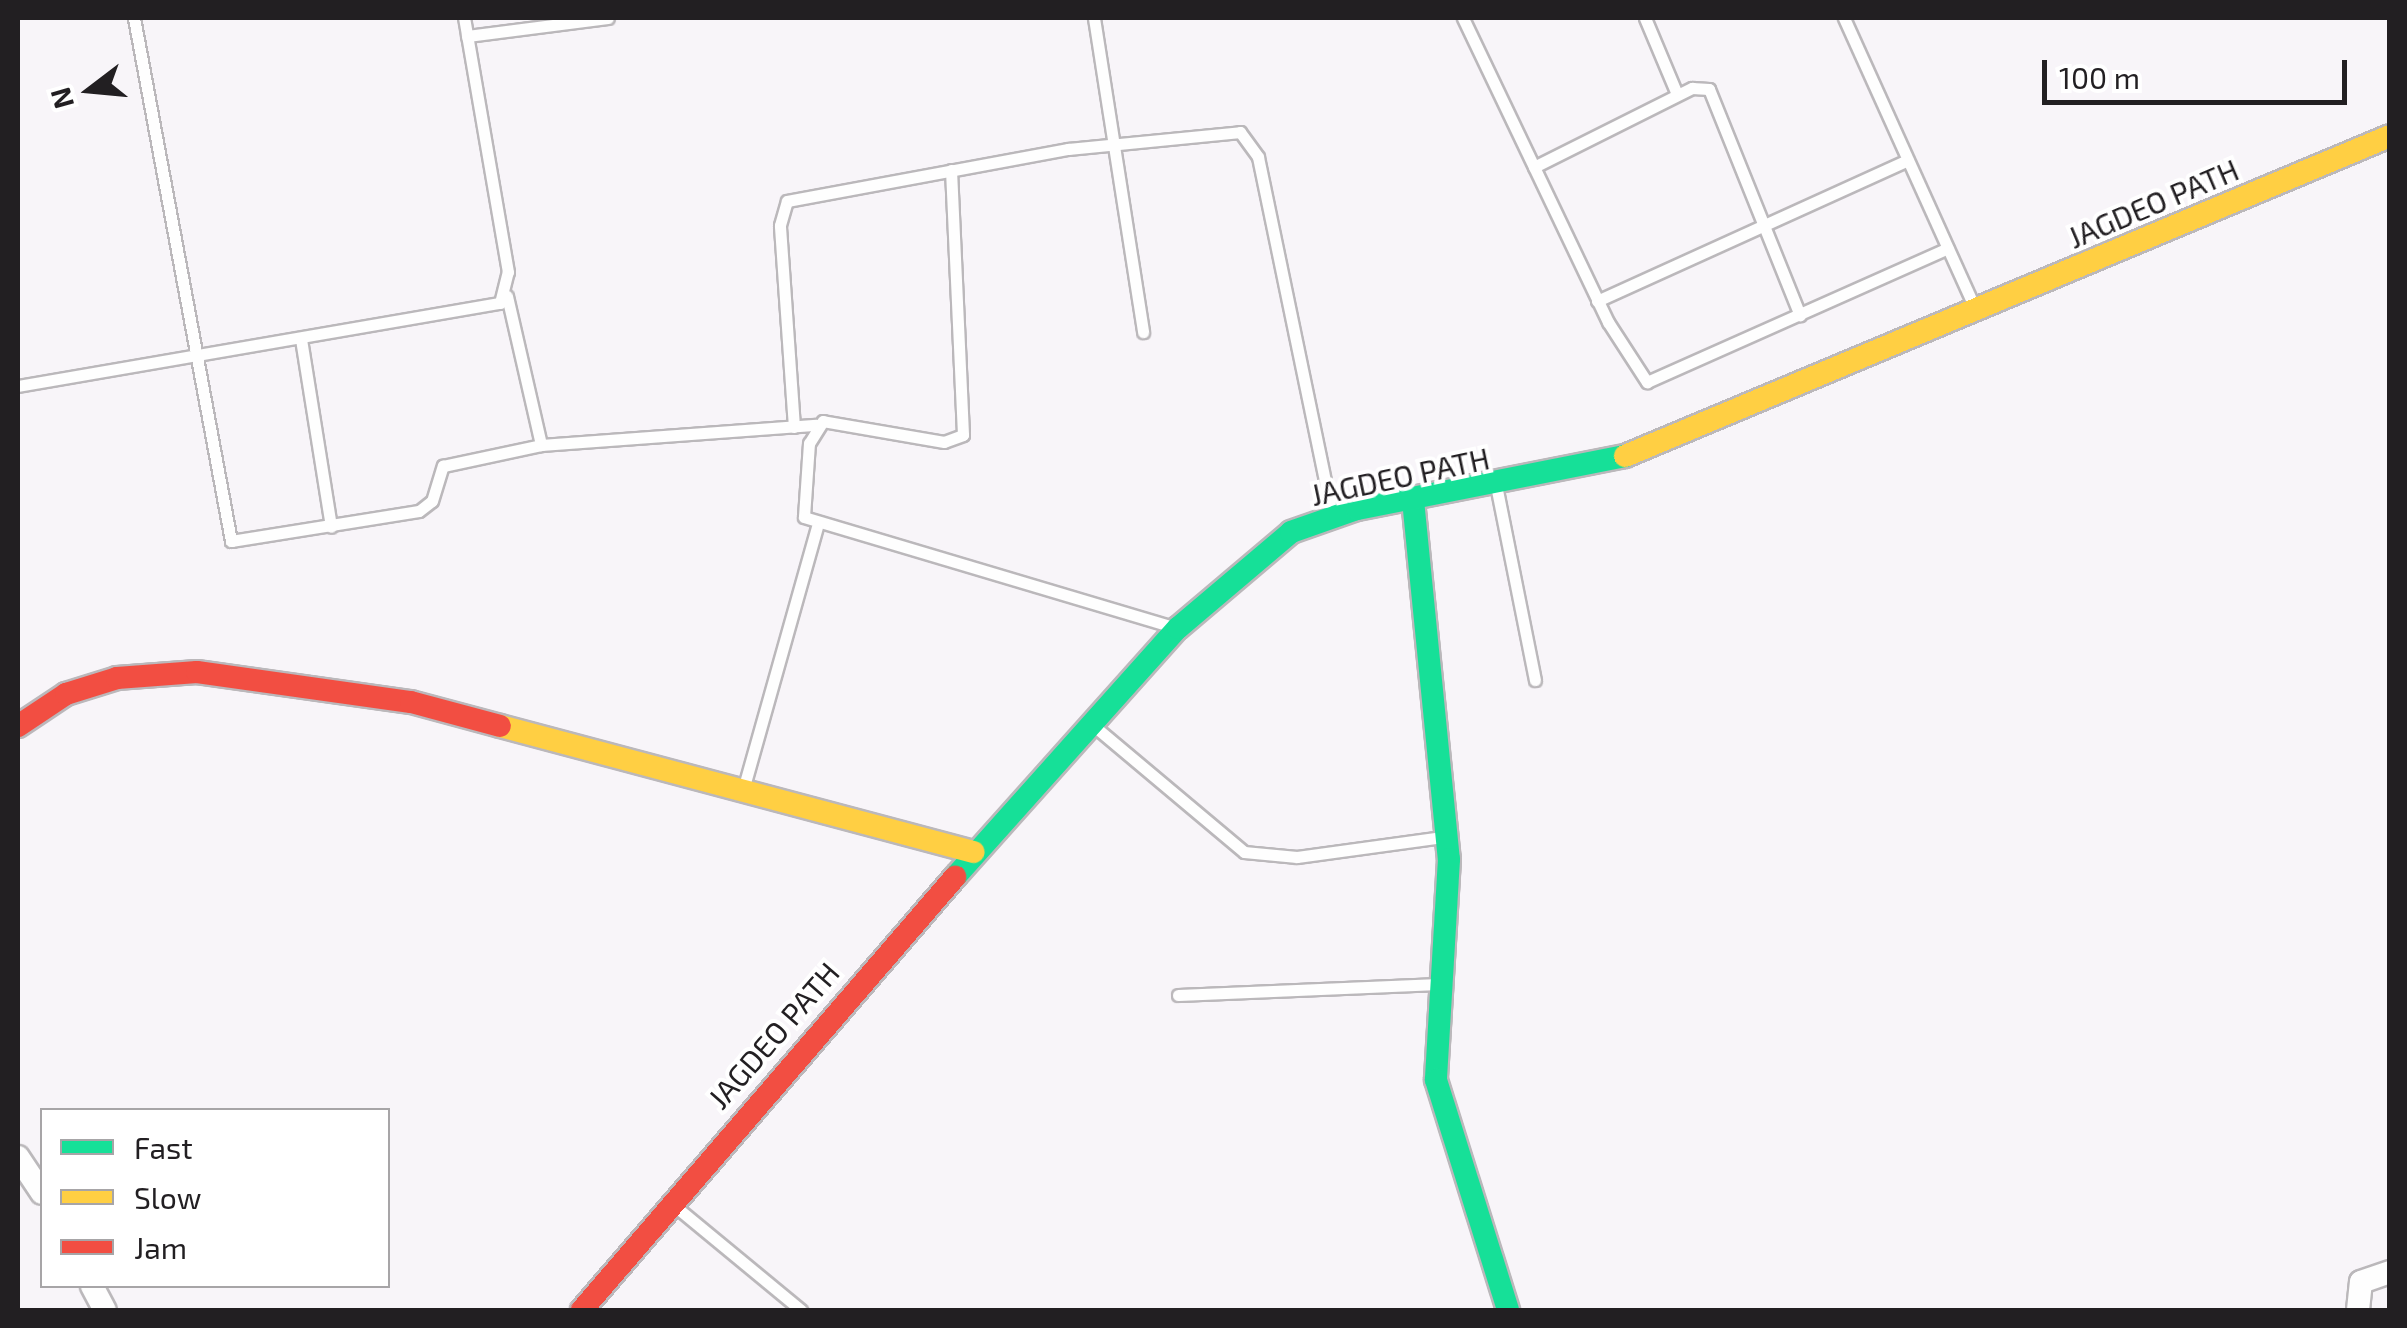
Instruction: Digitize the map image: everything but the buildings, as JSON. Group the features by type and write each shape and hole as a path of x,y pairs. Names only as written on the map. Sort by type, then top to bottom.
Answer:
{"main road":[{"name":"JAGDEO PATH","path":"582,1310 668,1200 974,852 1178,628 1263,552 1333,518 1642,452 2390,136"},
{"path":"1414,500 1447,836 1436,1080 1508,1310"},
{"path":"18,726 66,694 117,678 197,672 411,702 974,852"}],"street":[{"path":"18,1157 40,1190"},
{"path":"2358,1310 2361,1282 2390,1272"},
{"path":"93,1288 105,1310"}],"lane":[{"path":"134,18 227,538 331,528 418,512 432,502 442,466 541,445 816,426 840,418 944,442 962,435 951,170"},
{"path":"464,18 506,296 541,445"},
{"path":"467,36 608,18"},
{"path":"1094,18 1142,332"},
{"path":"1463,18 1597,300 1646,382 1948,248"},
{"path":"1645,18 1677,94"},
{"path":"1844,18 1976,310"},
{"path":"1534,168 1677,94 1699,86 1713,93 1800,315"},
{"path":"794,427 784,206 951,170 1230,131 1252,140 1333,518"},
{"path":"1597,300 1908,160"},
{"path":"18,386 482,310 506,296"},
{"path":"301,338 331,528"},
{"path":"816,426 801,499 818,527 1178,628"},
{"path":"1496,485 1535,680"},
{"path":"742,790 818,527"},
{"path":"1091,724 1244,852 1297,857 1447,836"},
{"path":"1178,995 1443,984"},
{"path":"668,1200 802,1310"}],"traffic: fast":[{"path":"955,877 1178,628 1291,532 1357,509 1625,456"},
{"path":"1413,500 1449,859 1436,1080 1508,1310"}],"traffic: slow":[{"path":"1625,456 2390,136"},
{"path":"500,726 974,852"}],"traffic: jam":[{"path":"18,726 66,694 117,678 197,672 411,702 500,726"},
{"path":"582,1310 955,877"}]}
